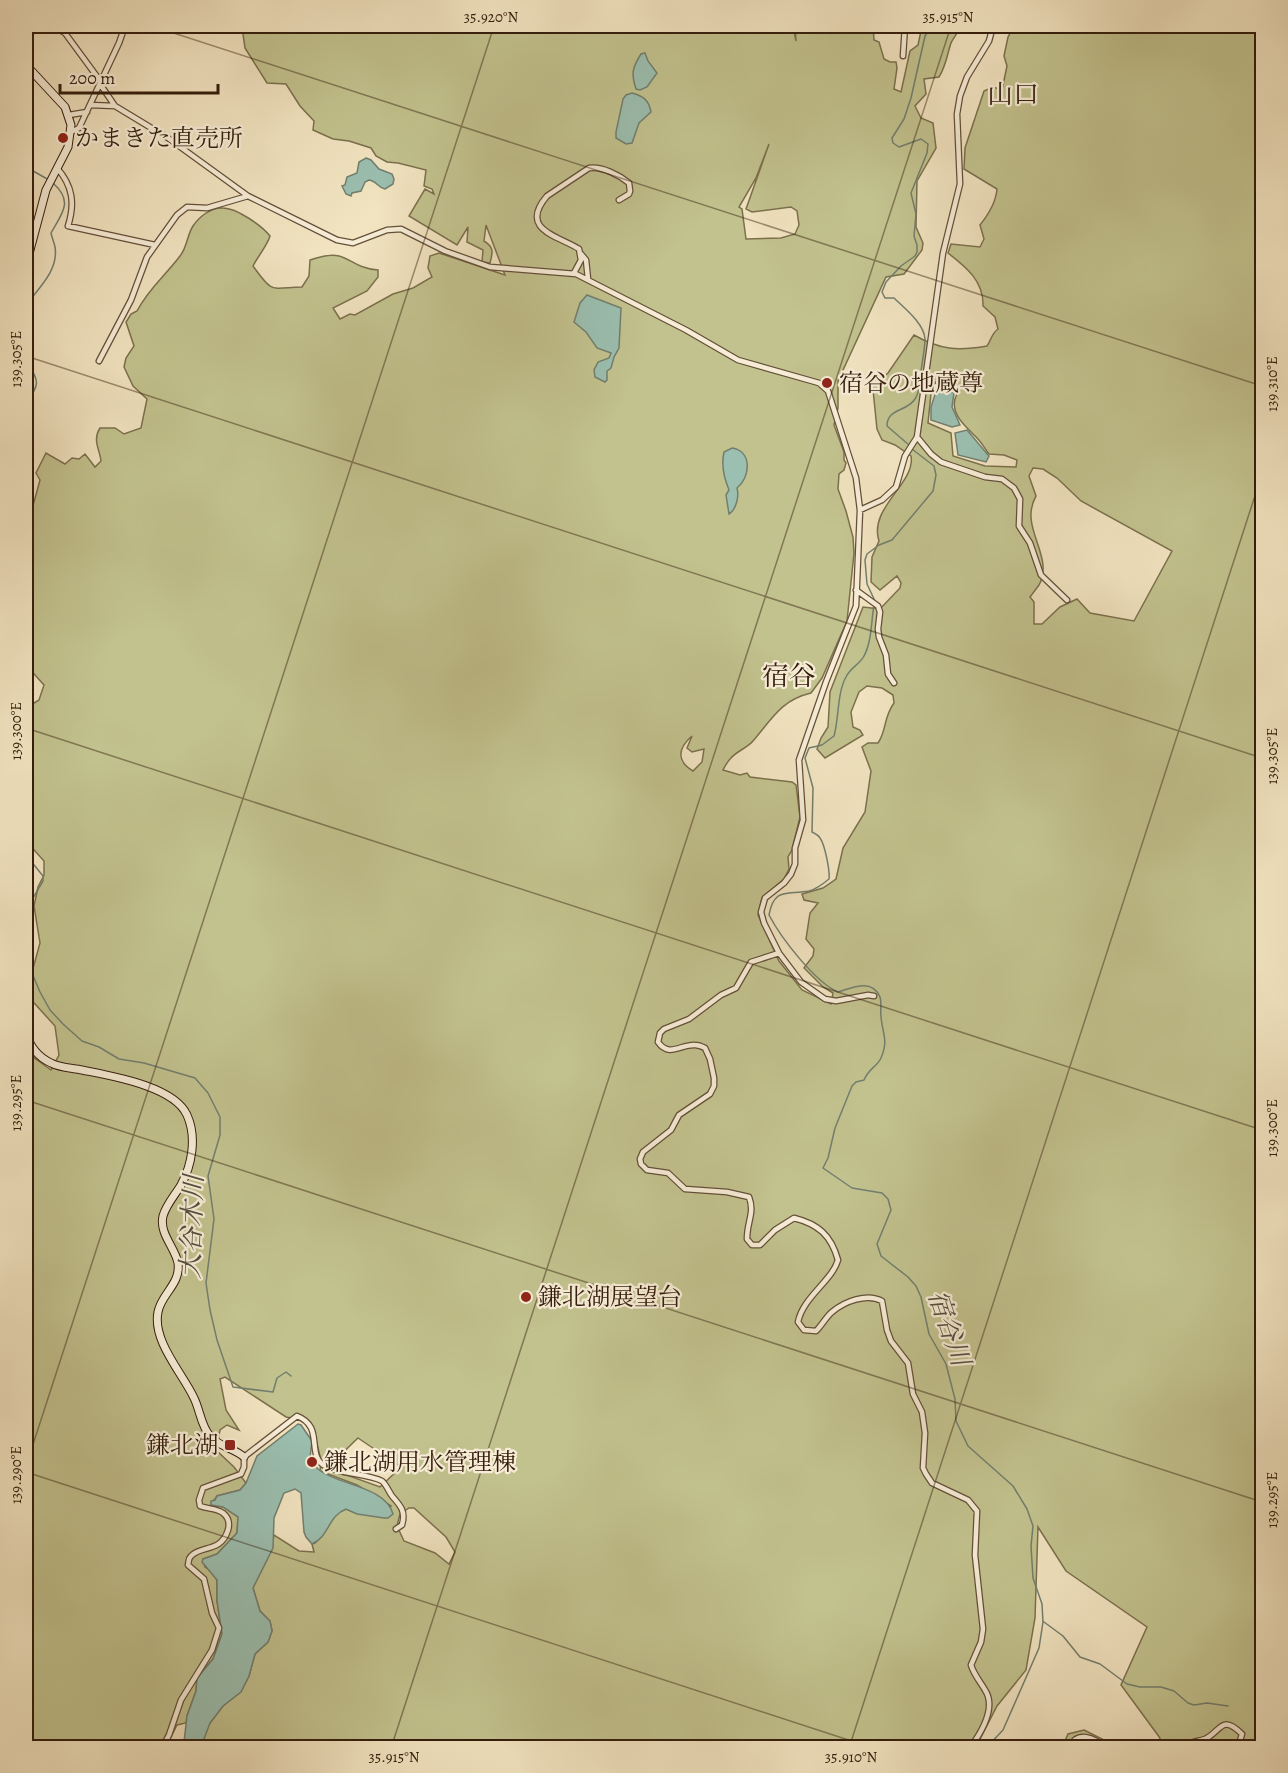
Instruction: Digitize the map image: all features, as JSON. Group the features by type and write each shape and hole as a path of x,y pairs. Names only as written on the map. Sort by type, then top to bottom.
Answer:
{"main road":[{"path":"26,65 65,107 69,115 71,132 68,147 50,180 26,265"},
{"path":"26,1033 36,1053 53,1064 114,1076 157,1090 172,1097 187,1113 192,1127 190,1162 182,1184 162,1218 164,1231 178,1263 177,1274 172,1287 161,1302 157,1314 158,1329 166,1350 187,1383 210,1436 221,1445 244,1457"}],"street":[{"path":"53,26 64,33 115,106 168,138 248,196 321,233 342,242 353,243 397,229 445,251 490,267 574,273 686,330 738,360 819,383 828,391 856,478 860,510 856,606 799,760 803,820 795,848 795,864 784,883 765,898 761,912 779,953 801,982 825,999 836,1001 874,996"},
{"path":"71,132 79,128 125,26"},
{"path":"903,56 905,26"},
{"path":"860,510 882,500 896,487 905,456 917,437 943,253 960,184 957,114 960,96 971,68 989,41 993,26"},
{"path":"90,105 115,106"},
{"path":"69,115 87,112"},
{"path":"588,279 586,260 579,249 549,234 541,226 538,212 543,200 589,168 596,167 605,170 628,183 629,194 619,200"},
{"path":"57,168 67,183 73,201 68,226 155,245"},
{"path":"99,361 131,300 147,257 177,215 187,207 207,207 248,196"},
{"path":"574,273 581,254"},
{"path":"917,437 941,462 985,477 1002,479 1014,488 1020,499 1019,526 1030,543 1041,575 1067,600"},
{"path":"856,590 878,606 880,612 879,637 886,655 888,674 894,683"},
{"path":"779,953 751,962 736,988 721,994 689,1019 664,1029 660,1033 658,1042 665,1049 671,1050 695,1044 705,1048 710,1059 714,1086 710,1094 679,1115 671,1130 643,1152 640,1164 647,1170 668,1173 685,1189 727,1192 749,1197 753,1208 747,1229 747,1239 752,1245 760,1245 774,1230 794,1218 825,1232 838,1260 834,1269 813,1294 799,1316 798,1322 804,1330 816,1331 830,1314 842,1305 869,1297 882,1301 887,1330 891,1341 908,1363 913,1394 922,1412 925,1433 923,1468 932,1483 968,1500 977,1511 975,1556 983,1629 981,1642 971,1665 975,1676 987,1692 989,1705 983,1727 970,1748"},
{"path":"162,1748 181,1700 212,1650 219,1629 212,1613 204,1579 190,1568 188,1562 193,1554 211,1549 222,1541 228,1531 229,1521 222,1512 200,1506 200,1493 203,1488 241,1474 244,1457 294,1417 301,1417 315,1436 315,1457 320,1463 330,1469 383,1482 403,1508 402,1525 396,1529"},
{"path":"1183,1748 1192,1741 1205,1739 1219,1726 1226,1725 1242,1734 1238,1748"},
{"path":"1069,1748 1072,1741 1082,1736 1106,1748"}],"green space":[{"path":"236,26 793,26 796,41 795,26 873,26 874,40 879,42 884,59 896,62 894,89 901,92 910,51 918,45 922,26 959,26 939,77 924,79 926,94 915,106 921,118 933,123 936,148 917,181 916,227 923,243 922,250 904,274 886,277 838,381 838,408 834,425 846,463 844,470 839,474 838,489 853,537 854,553 847,621 822,678 811,693 784,705 751,743 731,758 723,770 740,775 747,773 750,777 792,782 796,785 800,817 792,850 788,857 789,869 784,879 762,898 758,915 779,961 802,990 831,1004 833,993 823,987 804,968 813,956 814,949 806,939 810,913 818,903 804,900 802,894 823,888 836,879 843,848 865,812 871,771 862,747 868,743 878,743 894,703 893,695 882,688 867,686 859,692 851,712 853,727 860,730 863,735 825,758 817,749 828,727 830,692 863,607 880,609 900,588 901,583 897,576 880,590 871,582 872,557 879,541 877,529 880,518 911,466 911,456 895,445 882,440 877,429 873,390 867,386 870,378 883,377 888,373 914,335 932,344 949,348 967,348 987,346 998,329 995,317 983,306 983,297 973,275 948,253 951,244 980,247 984,239 980,225 995,199 997,189 964,169 965,148 984,91 993,87 1002,90 1007,66 1004,56 1008,37 1014,26 1262,26 1262,1747 1157,1747 1160,1738 1121,1685 1147,1627 1066,1571 1038,1527 1035,1618 1026,1670 997,1706 976,1747 201,1747 202,1739 210,1723 223,1706 241,1691 249,1676 255,1654 268,1642 272,1631 270,1621 260,1611 253,1588 268,1556 274,1535 299,1551 314,1552 312,1544 337,1513 346,1509 368,1514 391,1506 357,1485 320,1471 321,1460 315,1436 302,1420 286,1417 225,1377 220,1379 226,1410 239,1430 227,1425 220,1430 216,1450 234,1467 246,1483 240,1490 217,1496 211,1505 223,1507 238,1517 237,1533 217,1554 203,1559 205,1567 217,1580 217,1601 222,1634 213,1659 197,1678 196,1691 186,1723 177,1725 166,1747 26,1747 26,1052 51,1070 59,1055 55,1026 26,994 40,943 34,906 38,887 44,875 44,861 26,841 26,708 39,700 44,685 26,665 26,517 31,513 40,480 36,473 46,453 65,464 72,458 79,459 85,454 95,467 101,461 97,441 100,428 115,428 124,434 141,428 147,399 133,386 124,367 126,358 134,346 126,322 182,253 196,223 210,211 223,208 235,211 261,227 270,236 253,266 273,287 302,287 309,276 310,260 323,256 340,256 367,268 378,270 378,277 367,291 333,308 340,319 350,314 355,315 393,294 413,288 432,277 428,268 430,256 439,253 505,275 486,225 484,241 490,245 492,250 490,263 482,262 483,250 467,242 468,227 457,245 409,216 425,189 434,194 432,189 424,186 426,170 387,162 376,156 371,148 333,139 313,130 314,121 300,106 286,84 267,83 245,48 240,29","holes":["769,144 746,209 752,212 791,207 797,211 799,225 795,234 781,238 746,239 742,209 739,207 756,178","935,382 957,394 954,407 959,419 989,454 1004,455 1017,460 1016,467 985,466 953,456 951,433 928,423 931,394","1033,468 1043,469 1057,478 1081,501 1172,551 1134,621 1090,613 1077,599 1060,607 1042,624 1034,624 1034,602 1030,597 1039,585 1043,574 1043,563 1031,519 1036,496 1029,476","692,736 687,748 692,752 704,749 702,762 693,771 682,759 682,750","358,1438 401,1467 380,1487 327,1468","409,1508 414,1508 446,1537 455,1552 449,1564 435,1553 404,1541 397,1526 400,1514"]},
{"path":"1084,1730 1114,1747 1062,1748 1068,1734"}],"shaded area":[{"path":"645,53 657,73 647,87 640,90 636,89 633,71 641,54"},
{"path":"632,93 645,99 651,112 639,123 632,143 626,144 616,138 616,132 623,99"},
{"path":"366,158 379,169 392,174 393,184 385,189 369,180 365,182 361,191 352,193 351,196 346,194 342,186 345,185 347,177 357,173 359,162"},
{"path":"587,295 621,308 619,348 611,368 607,371 605,382 595,377 594,370 598,362 609,358 611,353 597,348 586,332 574,322 580,303"},
{"path":"938,385 954,393 952,407 960,425 952,427 931,420 931,407"},
{"path":"967,430 989,456 986,462 958,455 955,433"},
{"path":"732,448 743,454 746,459 747,472 737,488 736,505 729,514 726,495 729,490 724,476 723,462 724,452"},
{"name":"鎌北湖","path":"298,1424 312,1441 310,1458 318,1469 336,1479 381,1497 389,1505 393,1514 384,1518 357,1514 346,1509 335,1516 322,1537 312,1544 304,1532 301,1493 295,1489 284,1493 274,1518 273,1548 253,1588 260,1611 270,1621 272,1631 268,1642 255,1654 249,1676 241,1692 223,1706 210,1723 201,1747 196,1747 184,1742 187,1716 196,1691 197,1678 213,1659 222,1634 217,1601 217,1580 202,1562 203,1559 217,1554 237,1533 238,1517 223,1507 211,1505 211,1501 217,1496 240,1490 246,1483 257,1456"}],"waterway":[{"name":"宿谷川","path":"909,445 887,426 890,416 912,403 917,396 920,386 924,333 913,316 894,298 885,298 882,292 886,282 917,252 914,236 916,214 911,193 927,153 928,144 921,139 899,147 893,143 892,138 904,119 925,36 931,26"},
{"name":"大谷木川","path":"26,167 49,180"},
{"name":"大谷木川","path":"26,305 46,279 54,264 55,247 51,233 62,213 64,202 63,196 53,183"},
{"name":"大谷木川","path":"26,362 36,378 36,387 26,403"},
{"name":"宿谷川","path":"875,601 867,584 865,560 867,554 879,545 892,540 933,491 936,475 934,466 912,449"},
{"name":"宿谷川","path":"874,605 867,650 843,683 834,736 822,745 809,748 805,758 813,788 812,832 819,837 824,846 829,879 812,890 778,896 771,906 769,915 799,958 829,987 838,992 867,986 876,991 880,997 885,1041 883,1052 864,1080 852,1086 835,1128 828,1158 823,1168 852,1188 882,1193 888,1199 891,1210 877,1244 881,1256 916,1286 921,1297 929,1334 946,1364 955,1399 956,1421 968,1446 1013,1486 1027,1509 1033,1526 1031,1546 1033,1578 1042,1604 1043,1622 1039,1648 1003,1730 986,1748"},
{"name":"大谷木川","path":"26,855 43,876 43,881 26,910"},
{"name":"大谷木川","path":"26,959 50,1010 82,1041 99,1047 119,1059 144,1063 195,1078 208,1093 220,1117 220,1135 208,1176 214,1219 206,1283 217,1340 233,1387 273,1392 277,1378 286,1372 291,1376"},
{"path":"1044,1622 1063,1636 1080,1657 1100,1664 1127,1684 1140,1687 1161,1687 1174,1691 1188,1703 1194,1705 1207,1703 1228,1706"}],"place":[{"name":"かまきた直売所","path":"63,138"},
{"name":"宿谷の地蔵尊","path":"827,383"},
{"name":"鎌北湖展望台","path":"526,1297"},
{"name":"鎌北湖","path":"230,1445"},
{"name":"鎌北湖用水管理棟","path":"312,1462"}],"district":[{"name":"山口","path":"1013,94"},
{"name":"宿谷","path":"789,676"}]}
